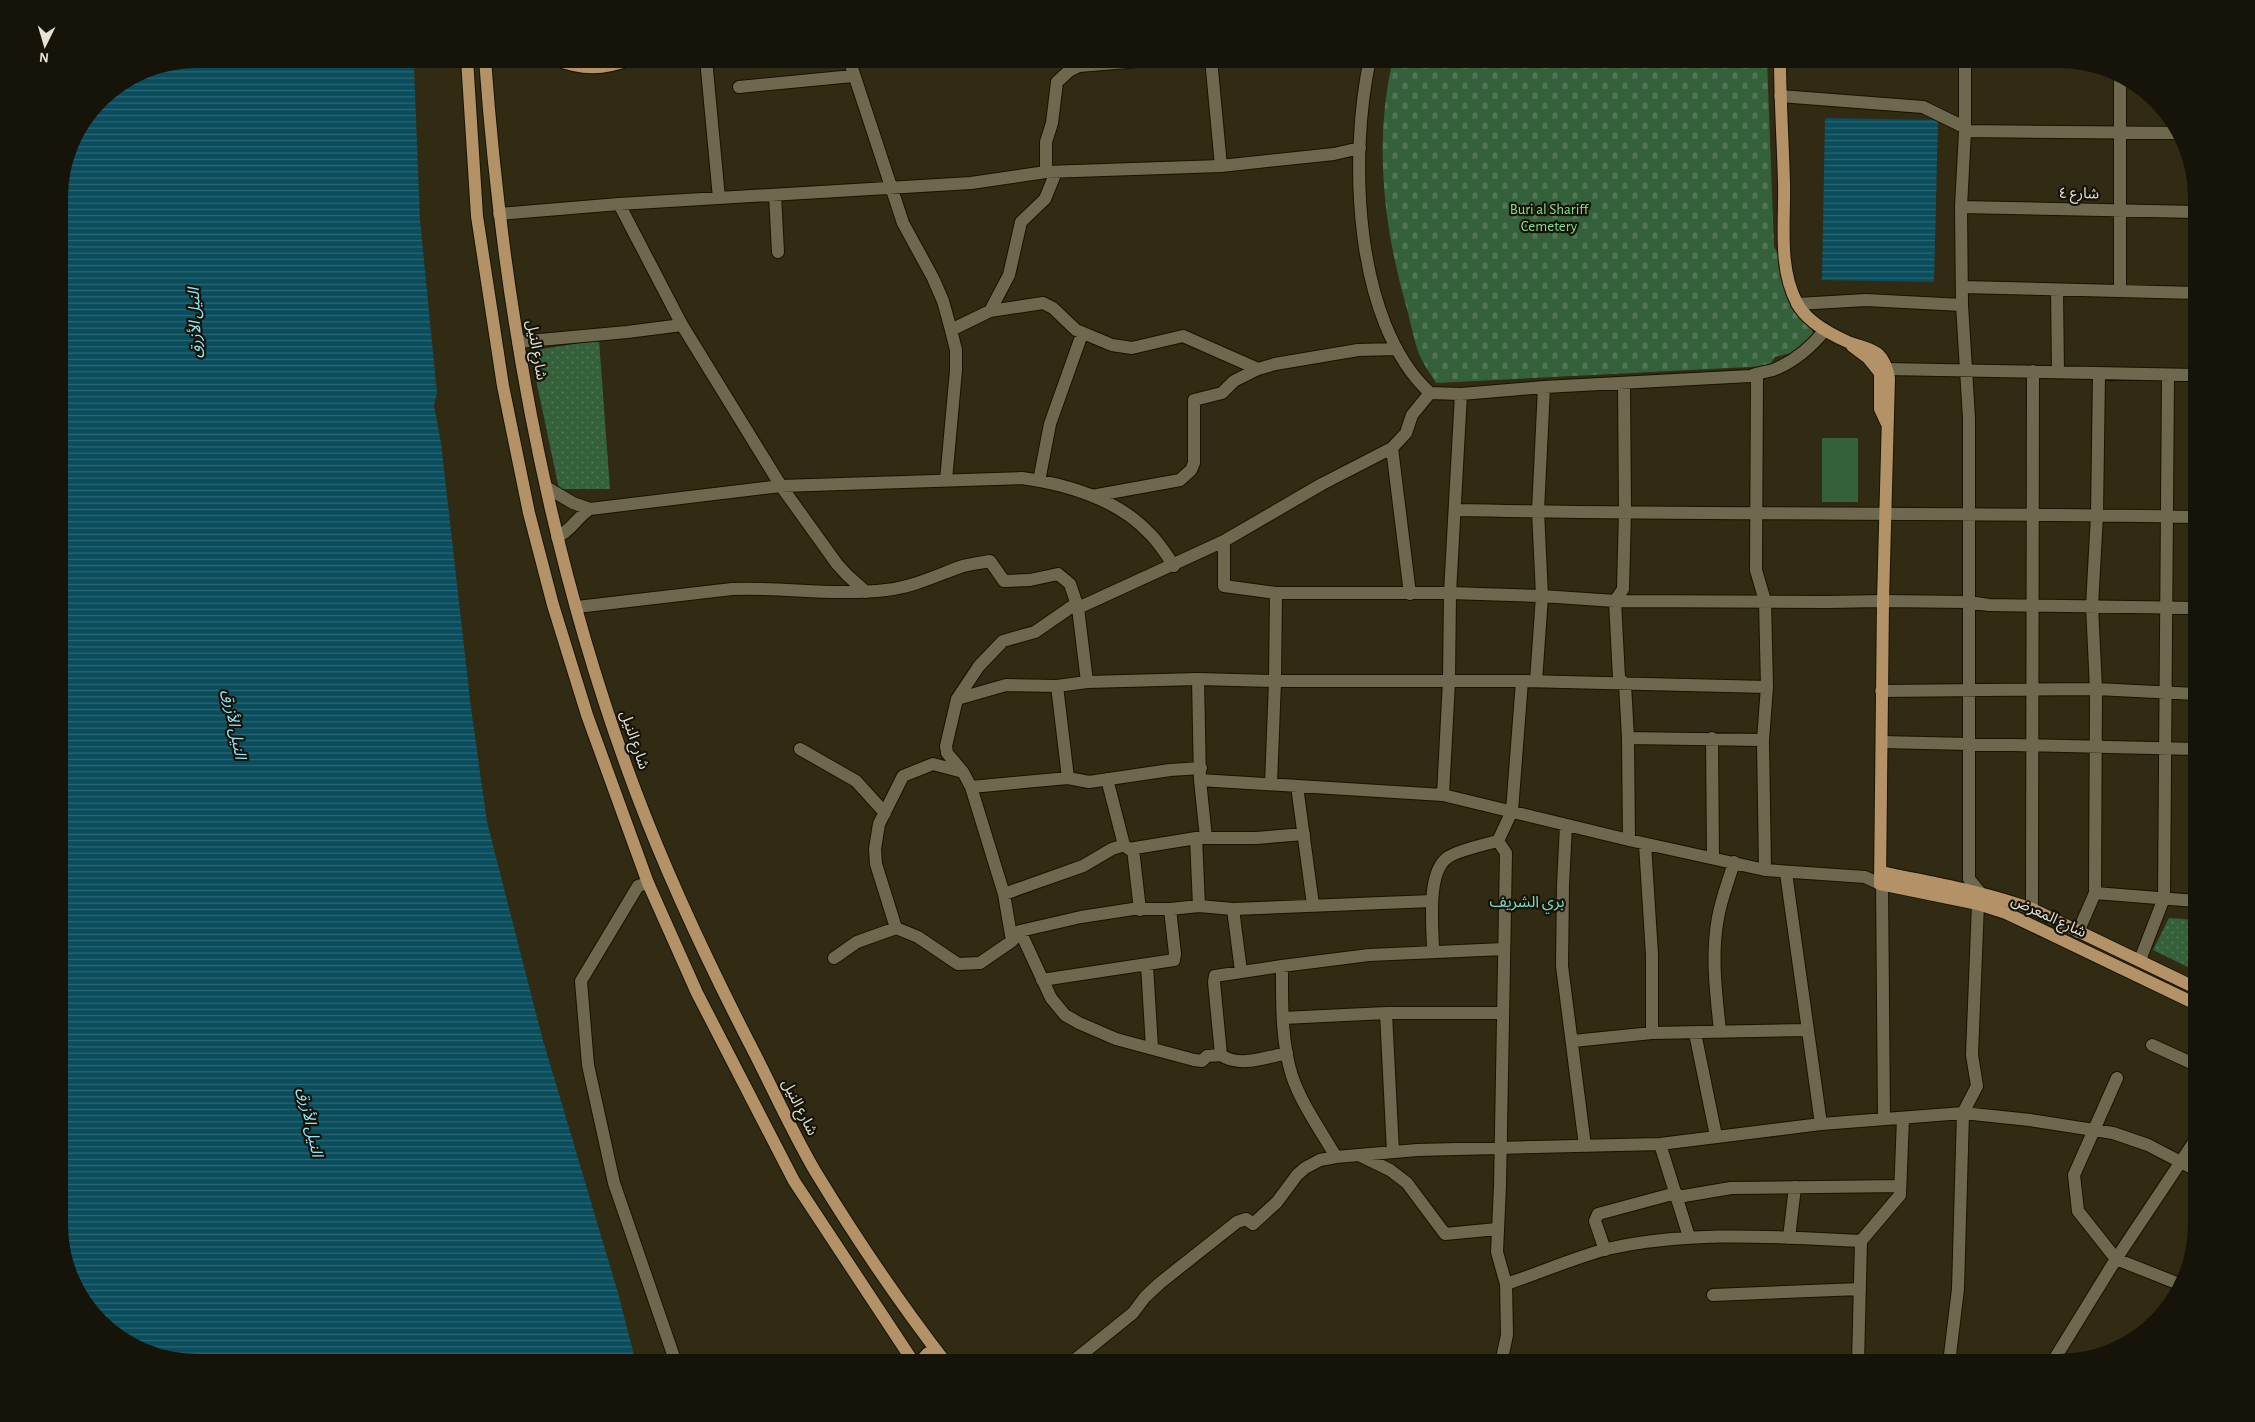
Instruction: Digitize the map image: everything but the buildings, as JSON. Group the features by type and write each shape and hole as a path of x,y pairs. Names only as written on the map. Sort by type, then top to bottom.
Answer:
{"main road":[{"path":"1780,67 1787,270 1797,304 1825,330 1848,342 1868,358 1880,373 1880,409 1888,427"},
{"path":"468,68 475,187 483,258 503,386 529,513 553,605 587,715 648,883 697,992 794,1181 908,1354"},
{"name":"شارع النيل","path":"486,68 499,214 518,342 546,487 557,537 577,607 608,710 637,795 720,987 814,1168 864,1247 939,1354"},
{"path":"587,68 602,68"},
{"path":"1848,342 1865,346 1877,353 1887,369 1889,378 1890,412 1888,427 1881,691 1881,880"},
{"name":"شارع المعرض","path":"1881,880 2032,909 2188,984"},
{"name":"شارع المعرض","path":"1979,898 2006,913 2188,1000"},
{"path":"681,957 686,959 696,958 703,950"},
{"path":"697,992 705,985 710,984 720,987"},
{"path":"897,1337 912,1334 917,1324"},
{"path":"927,1354 936,1350"}],"street":[{"path":"1211,67 1221,166"},
{"path":"1369,67 1360,148 1359,183 1367,252 1376,302 1384,325 1411,374 1430,394 1460,394 1544,387 1750,376 1774,369 1805,350 1825,330"},
{"path":"1950,1354 1958,1289 1963,1114 1977,1086 1972,1055 1979,898 1969,878 1970,418 1962,305 1961,206 1965,129 1965,67"},
{"path":"707,68 719,198"},
{"path":"851,68 902,223 940,293 956,350 956,370 946,480"},
{"path":"990,311 1009,275 1022,222 1045,199 1051,172 1046,142 1052,123 1057,82 1076,68"},
{"path":"739,87 853,76"},
{"path":"2120,83 2120,290"},
{"path":"1780,96 1923,107 1965,129 2170,133"},
{"path":"499,214 619,204 971,182 1051,172 1221,166 1334,154 1360,148"},
{"path":"775,195 778,252"},
{"path":"619,204 682,325 781,486 838,564 866,592"},
{"name":"شارع ٤","path":"1961,206 2188,212"},
{"path":"1962,287 2188,293"},
{"path":"2056,290 2058,372"},
{"path":"1797,304 1866,300 1962,305"},
{"path":"951,330 990,311 1044,303 1053,308 1082,334 1112,346 1126,348 1183,336 1258,369"},
{"path":"518,342 682,325"},
{"path":"1039,480 1050,424 1082,334"},
{"path":"1092,496 1180,480 1191,470 1194,463 1194,400 1222,394 1234,381 1258,369 1358,350 1397,349"},
{"path":"1887,369 2058,372 2099,375 2188,375"},
{"path":"2032,909 2033,372"},
{"path":"1758,374 1756,570 1765,601 1766,687 1763,740 1765,870"},
{"path":"2078,932 2095,893 2096,689 2092,606 2097,515 2099,375"},
{"path":"2140,960 2164,898 2168,375"},
{"path":"1624,384 1625,511 1622,589 1615,601 1619,678 1625,684 1628,738 1629,840"},
{"path":"1536,681 1542,596 1538,511 1544,387"},
{"path":"1287,1053 1248,1060 1228,1059 1221,1055 1207,1056 1202,1061 1194,1060 1116,1038 1079,1023 1066,1014 1051,998 1016,936 971,787 963,772 947,754 946,746 957,699 979,666 1003,641 1034,632 1078,605 1174,566 1224,541 1322,484 1392,448 1406,433 1412,415 1430,394"},
{"path":"1443,795 1449,682 1450,593 1460,394"},
{"path":"1392,448 1410,594"},
{"path":"546,487 573,503 590,509 781,486 1014,478 1039,480 1092,496 1124,513 1149,532 1174,566"},
{"path":"557,537 567,533 574,521 590,509"},
{"path":"1455,510 1757,514 1886,512 2188,517"},
{"path":"1224,541 1224,586 1276,593 1450,593 1615,601 1827,602 1883,600 1969,602 1975,605 2188,608"},
{"path":"577,607 732,589 755,588 835,594 866,592 906,587 925,582 961,566 990,561 1004,581 1030,580 1058,574 1070,584 1078,605 1087,682"},
{"path":"1272,784 1276,593"},
{"path":"957,699 1006,685 1057,686 1087,682 1198,679 1275,681 1536,681 1766,687"},
{"path":"1198,679 1201,774 1199,906"},
{"path":"1434,951 1432,901 1437,872 1447,858 1498,840 1512,811 1522,681"},
{"path":"1057,686 1068,778"},
{"path":"1881,691 2096,689 2188,694"},
{"path":"1628,738 1763,740"},
{"path":"1712,738 1713,857"},
{"path":"1882,742 2188,749"},
{"path":"800,749 856,781 885,813"},
{"path":"896,928 876,864 875,849 879,824 903,776 933,764 963,772"},
{"path":"971,787 1068,778 1089,782 1107,779 1201,774 1272,784 1443,795 1646,844 1713,857 1765,870 1786,873 1864,877 1881,880 1884,1119"},
{"path":"1107,779 1128,847 1140,910"},
{"path":"1297,786 1313,906"},
{"path":"1566,825 1562,966 1586,1146"},
{"path":"1004,894 1083,866 1112,849 1201,838 1256,838 1304,834"},
{"path":"1498,840 1506,853 1497,1229 1499,1262 1506,1284 1506,1335 1503,1354"},
{"path":"1646,844 1652,955 1652,1033"},
{"path":"1720,1030 1716,991 1715,942 1718,917 1734,862"},
{"path":"1786,873 1821,1124"},
{"path":"648,883 638,886 581,981 588,1065 614,1183 673,1354"},
{"path":"2095,893 2188,900"},
{"path":"834,958 857,942 896,928 918,937 958,964 980,963 1016,936 1110,912 1199,906 1233,909 1432,901"},
{"path":"1042,980 1174,960 1176,954 1170,909"},
{"path":"1233,909 1241,971"},
{"path":"1221,1055 1214,978 1218,974 1369,955 1504,949"},
{"path":"1147,964 1152,1048"},
{"path":"1282,966 1283,1018 1287,1053 1293,1077 1300,1095 1336,1157"},
{"path":"1283,1018 1503,1012"},
{"path":"1386,1014 1393,1152"},
{"path":"1573,1041 1652,1033 1694,1033 1720,1030 1808,1030"},
{"path":"1694,1033 1716,1136"},
{"path":"2152,1045 2188,1061"},
{"path":"2117,1078 2074,1175 2078,1210 2116,1259 2174,1282"},
{"path":"1082,1354 1133,1313 1145,1297 1160,1283 1237,1222 1246,1219 1254,1224 1277,1202 1297,1174 1320,1160 1336,1157 1393,1152 1660,1144 1821,1124 1963,1114 2030,1120 2113,1132 2148,1145 2188,1166"},
{"path":"1858,1354 1861,1241 1900,1195 1903,1118"},
{"path":"1660,1144 1689,1237"},
{"path":"2061,1354 2116,1259 2188,1150"},
{"path":"1357,1154 1390,1170 1407,1183 1444,1234 1497,1229"},
{"path":"1605,1250 1595,1221 1598,1214 1677,1195 1732,1188 1900,1186"},
{"path":"1789,1238 1795,1187"},
{"path":"1506,1284 1605,1250 1689,1237 1861,1241"},
{"path":"1714,1295 1860,1289"}],"green space":[{"name":"Buri al Shariff Cemetery","path":"1391,67 1767,67 1774,246 1819,346 1775,357 1769,366 1436,383 1421,358 1415,341 1391,242 1384,181 1383,151 1387,89"},
{"path":"599,340 610,489 559,489 530,351"},
{"path":"1822,438 1858,438 1858,502 1822,502"},
{"path":"2169,918 2188,919 2188,967 2153,950"}],"water":[{"name":"النيل الأزرق","path":"188,68 414,68 420,220 437,393 434,405 441,443 471,708 487,822 542,1037 618,1293 634,1354 188,1354 155,1348 125,1333 105,1317 94,1304 77,1275 70,1251 68,1234 68,188 70,171 77,147 89,125 99,111 118,94 147,77 171,70"},
{"path":"1825,118 1938,120 1934,282 1822,280"}],"district":[{"name":"بري الشريف","path":"1527,901"}]}
